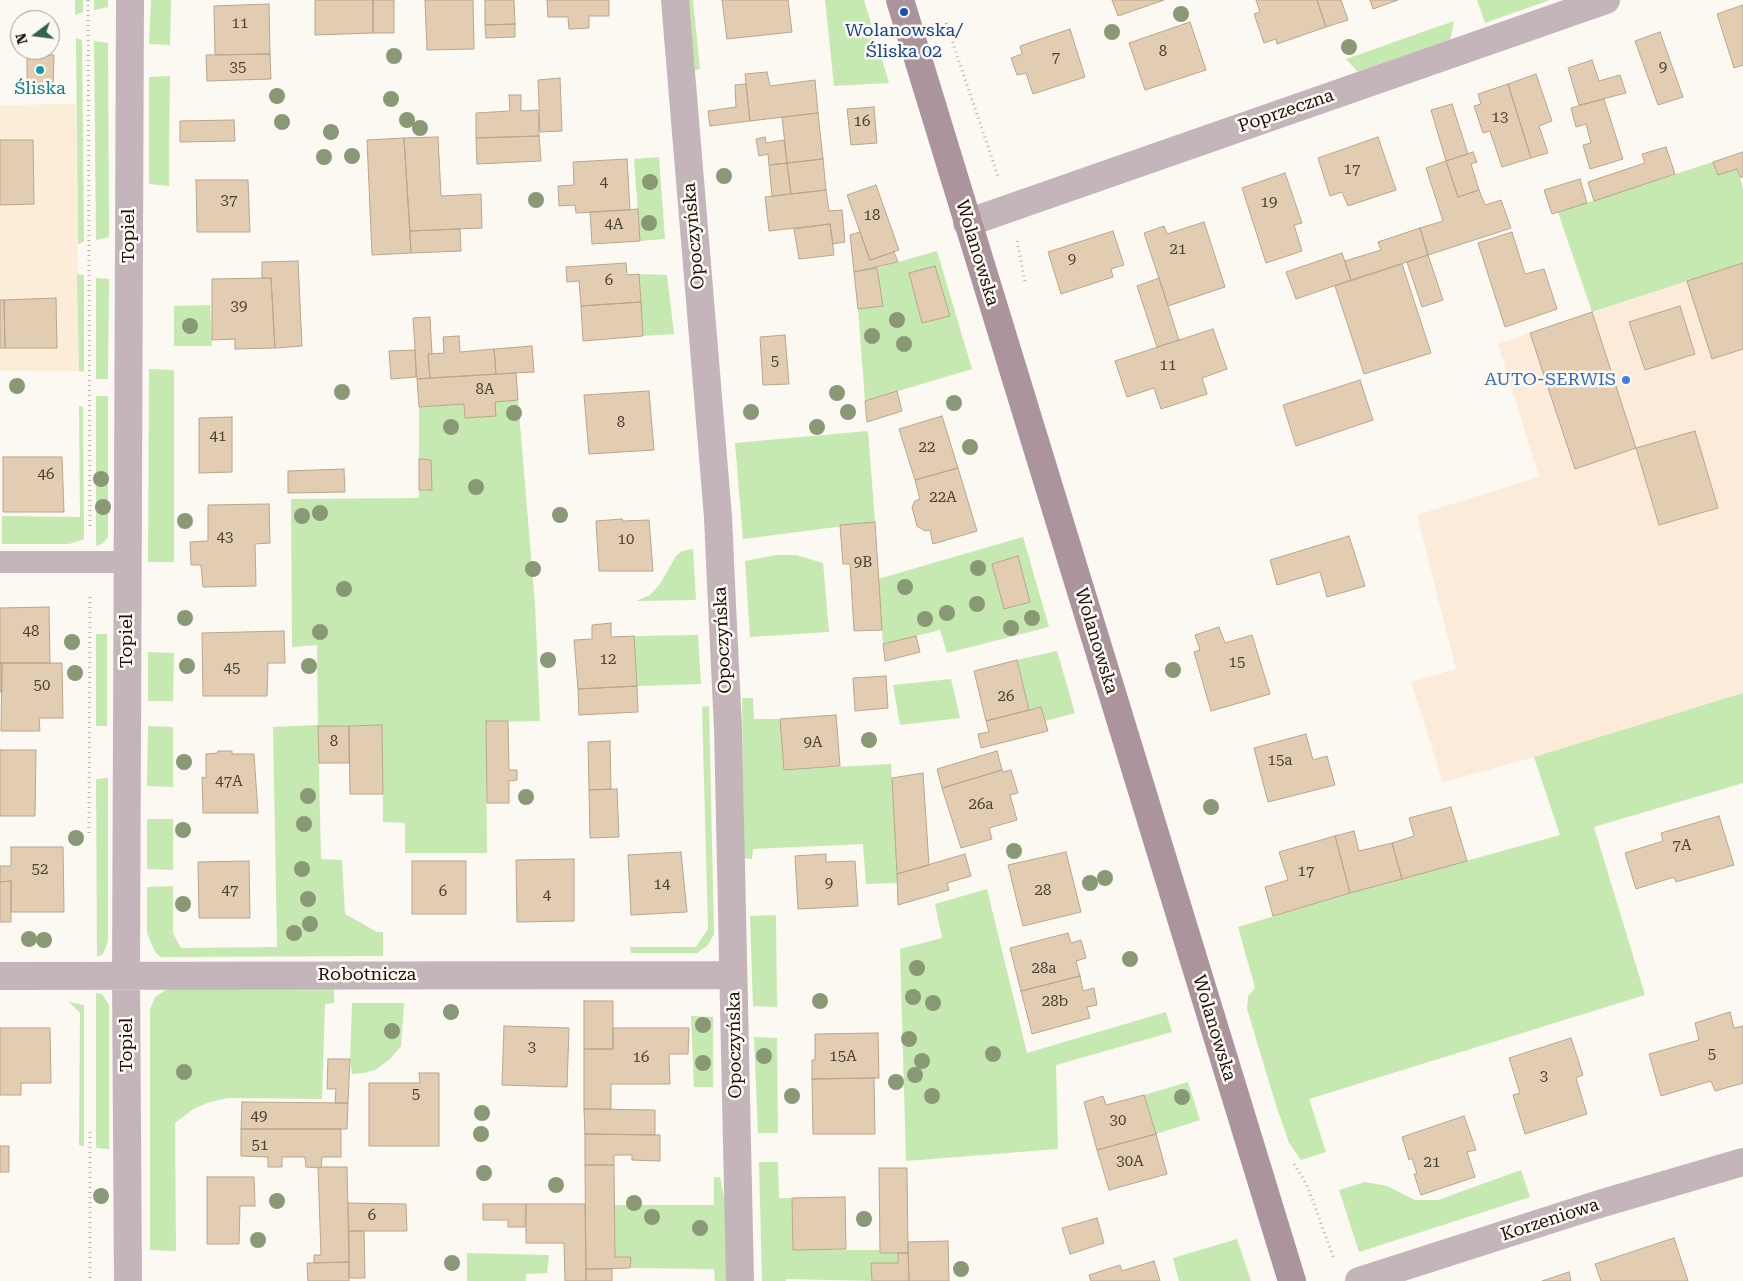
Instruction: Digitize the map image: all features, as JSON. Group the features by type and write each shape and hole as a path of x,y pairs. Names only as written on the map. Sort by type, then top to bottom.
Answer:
{"street":[{"name":"Topiel","path":"128,1281 126,976 130,0"},
{"name":"Opoczyńska","path":"675,0 718,517 728,728 740,1281"},
{"name":"Wolanowska","path":"900,0 1292,1281"},
{"name":"Poprzeczna","path":"967,223 1606,0"},
{"name":"Robotnicza","path":"0,976 733,975"},
{"name":"Korzeniowa","path":"1359,1281 1596,1205 1743,1162"}],"lane":[{"path":"0,562 128,562"}],"path":[{"path":"88,0 90,836"},
{"path":"944,18 1009,208"},
{"path":"90,1125 90,1281"},
{"path":"1292,1161 1307,1184 1336,1262"}],"shaded area":[{"path":"76,104 79,371 0,371 0,105"},
{"path":"1743,263 1743,693 1534,757 1443,782 1411,682 1456,669 1417,515 1539,477 1498,344"}],"green space":[{"path":"75,0 83,0 83,12 75,15"},
{"path":"94,0 108,0 108,7 94,10"},
{"path":"151,0 171,0 170,45 149,44"},
{"path":"688,0 693,0 700,69 695,70"},
{"path":"825,0 864,0 889,83 834,86"},
{"path":"1477,0 1550,0 1485,23"},
{"path":"1454,21 1450,40 1358,72 1346,59"},
{"path":"76,38 82,40 84,242 78,244"},
{"path":"94,41 108,43 109,237 96,240"},
{"path":"170,76 169,186 149,184 149,77"},
{"path":"659,157 665,239 640,241 634,159"},
{"path":"1713,162 1737,169 1740,177 1743,190 1743,263 1592,312 1558,212"},
{"path":"937,251 972,369 865,401 858,309 882,306 877,268"},
{"path":"77,274 84,275 84,372 79,371"},
{"path":"639,274 667,275 674,334 643,336"},
{"path":"96,278 109,279 108,379 96,379"},
{"path":"210,305 212,346 174,346 174,306"},
{"path":"149,369 174,370 174,562 148,562"},
{"path":"96,396 108,396 108,537 102,544 96,546"},
{"path":"518,400 535,604 540,721 486,722 487,853 405,853 405,823 383,822 382,725 318,726 321,859 342,860 345,914 377,932 383,932 383,956 161,957 155,952 147,933 147,887 173,886 173,933 181,948 277,947 273,727 318,725 317,645 292,647 291,499 419,498 419,407 464,404 465,418 495,416 495,402"},
{"path":"79,406 83,407 84,539 69,544 2,544 2,516 80,517"},
{"path":"868,431 875,522 743,539 735,443"},
{"path":"1023,537 1049,627 947,653 940,630 883,644 878,579"},
{"path":"693,549 696,600 636,601 650,595 660,584 676,556 682,551"},
{"path":"776,555 796,555 823,563 829,632 750,637 745,561"},
{"path":"96,634 107,634 107,726 96,726"},
{"path":"698,635 701,684 637,686 634,636"},
{"path":"1057,651 1075,713 1045,721 1041,707 1029,710 1017,660"},
{"path":"148,652 174,653 173,701 148,701"},
{"path":"951,679 960,718 900,725 893,685"},
{"path":"1743,693 1743,783 1594,827 1645,995 1309,1099 1326,1152 1301,1160 1289,1143 1247,1009 1248,996 1255,988 1238,927 1350,893 1560,835 1534,757"},
{"path":"742,698 753,698 754,719 780,719 784,770 891,764 898,883 866,884 863,844 753,849 752,859 744,858"},
{"path":"709,706 714,934 708,945 697,953 631,953 630,947 696,947 708,929 702,707"},
{"path":"148,726 173,727 173,787 147,786"},
{"path":"108,778 108,941 103,954 97,957 96,779"},
{"path":"147,819 173,819 173,870 147,869"},
{"path":"987,889 1027,1053 1166,1012 1172,1032 1056,1065 1058,1149 906,1161 900,949 942,938 935,904"},
{"path":"776,915 777,1007 753,1006 750,916"},
{"path":"179,988 334,988 334,1003 325,1004 322,1099 228,1098 210,1102 193,1109 175,1123 176,1251 150,1250 150,1010 155,997 166,990"},
{"path":"96,993 102,994 109,1005 109,1149 96,1148"},
{"path":"69,1002 84,1005 84,1146 79,1145 80,1013"},
{"path":"352,1003 404,1003 401,1046 390,1059 375,1070 364,1073 352,1074 350,1059"},
{"path":"691,1016 713,1017 713,1087 694,1087"},
{"path":"754,1037 777,1038 778,1133 758,1133"},
{"path":"1188,1082 1200,1120 1156,1134 1144,1095"},
{"path":"759,1162 778,1162 779,1198 792,1198 793,1250 880,1250 881,1253 898,1253 898,1263 871,1263 872,1281 786,1279 786,1281 762,1281"},
{"path":"1521,1170 1530,1197 1359,1252 1339,1190 1365,1182 1387,1186 1415,1200 1438,1200"},
{"path":"714,1177 720,1177 725,1202 727,1281 715,1281 714,1269 630,1268 631,1257 615,1257 614,1205 714,1205"},
{"path":"1237,1239 1251,1281 1179,1281 1173,1258"},
{"path":"467,1253 549,1255 547,1273 526,1274 526,1281 467,1281"}],"building":[{"path":"315,0 373,0 373,33 315,35"},
{"path":"373,0 394,0 394,33 373,33"},
{"path":"425,0 473,0 474,49 427,50"},
{"path":"485,0 514,0 515,24 485,25"},
{"path":"547,0 609,0 609,16 589,16 589,28 569,29 568,17 548,17"},
{"path":"722,0 788,0 792,32 727,39"},
{"path":"1112,0 1164,0 1118,16"},
{"path":"1256,0 1317,0 1326,27 1277,44 1276,39 1264,43 1254,14 1260,12"},
{"path":"1317,0 1341,0 1348,20 1326,27"},
{"path":"1370,0 1398,0 1373,9"},
{"path":"269,4 270,54 215,55 214,6"},
{"path":"1743,5 1743,65 1734,68 1717,14"},
{"path":"1190,22 1206,70 1145,90 1129,43"},
{"path":"515,24 515,37 486,38 485,25"},
{"path":"1070,29 1085,77 1033,94 1026,73 1017,75 1011,58 1022,54 1020,46"},
{"path":"1660,32 1683,97 1658,105 1635,41"},
{"path":"270,54 271,79 207,81 206,55"},
{"name":"Śliska","path":"27,60 54,60 53,85 27,84"},
{"path":"1592,60 1599,81 1620,75 1626,93 1579,105 1568,68"},
{"path":"767,72 770,86 815,80 818,113 750,121 745,74"},
{"path":"1536,74 1552,121 1539,126 1548,153 1531,158 1508,84"},
{"path":"560,78 562,131 540,132 538,80"},
{"path":"746,84 750,121 710,126 708,111 736,107 735,85"},
{"path":"1508,84 1531,158 1502,167 1490,131 1483,133 1474,106 1481,104 1478,94"},
{"path":"509,95 521,95 521,111 538,110 539,136 476,138 476,113 510,111"},
{"path":"1604,99 1623,159 1590,169 1583,145 1591,143 1586,124 1576,127 1571,108"},
{"path":"1452,104 1468,154 1446,161 1431,110"},
{"path":"874,107 877,143 851,145 847,109"},
{"path":"818,113 823,159 787,163 782,117"},
{"path":"234,120 235,141 180,142 180,121"},
{"path":"539,136 541,161 477,164 476,138"},
{"path":"438,137 441,196 481,194 482,228 410,231 404,138"},
{"path":"765,137 766,143 784,140 787,163 769,165 768,154 759,156 756,139"},
{"path":"1378,137 1396,190 1348,206 1342,192 1330,196 1318,158"},
{"path":"404,138 411,253 372,255 367,140"},
{"path":"0,140 33,140 34,204 0,205"},
{"path":"1666,147 1675,174 1594,201 1588,182 1645,163 1642,154"},
{"path":"1473,152 1477,162 1471,164 1479,190 1458,197 1446,161"},
{"path":"1743,152 1743,177 1740,177 1737,169 1718,175 1713,162"},
{"path":"627,159 630,210 576,213 575,205 559,206 558,186 574,185 573,162"},
{"path":"823,159 826,190 791,194 787,163"},
{"path":"1446,161 1458,197 1479,190 1485,205 1501,200 1511,228 1428,255 1420,228 1443,221 1426,168"},
{"path":"787,163 791,194 772,196 769,165"},
{"path":"1285,173 1302,223 1294,225 1302,251 1266,263 1242,188"},
{"path":"1580,179 1587,203 1552,214 1544,190"},
{"path":"196,180 248,180 250,232 197,232"},
{"path":"876,185 899,250 870,260 847,195"},
{"path":"826,190 829,211 842,210 845,242 833,244 830,224 769,231 765,197"},
{"path":"638,209 640,241 592,244 590,212"},
{"path":"1204,222 1225,287 1168,306 1144,233 1164,226 1167,234"},
{"path":"830,224 834,255 799,259 794,229"},
{"path":"1420,228 1428,255 1351,280 1345,261 1381,250 1378,242"},
{"path":"460,229 461,251 411,253 410,231"},
{"path":"1113,231 1124,265 1111,269 1113,277 1061,294 1048,252"},
{"path":"860,232 870,260 894,252 898,262 854,272 850,235"},
{"path":"1512,232 1525,274 1544,269 1557,309 1505,327 1478,243"},
{"path":"1342,253 1351,280 1296,299 1286,272"},
{"path":"1428,255 1443,300 1422,307 1407,262"},
{"path":"298,261 302,346 275,348 271,278 262,278 262,262"},
{"path":"626,263 627,275 639,274 641,302 581,306 579,281 567,282 566,267"},
{"path":"1743,263 1743,349 1712,359 1687,281"},
{"path":"1402,264 1431,353 1364,374 1335,286"},
{"path":"935,266 950,316 922,323 909,273"},
{"path":"877,268 883,306 858,309 854,272"},
{"path":"271,278 275,348 235,349 235,339 212,340 212,279"},
{"path":"1159,278 1179,340 1157,347 1137,286"},
{"path":"56,298 57,348 5,348 4,300"},
{"path":"0,300 4,300 5,348 0,348"},
{"path":"641,302 643,336 583,341 581,306"},
{"path":"1680,306 1695,354 1645,370 1629,322"},
{"path":"1592,312 1636,448 1575,469 1530,333"},
{"path":"430,317 432,354 428,354 430,378 417,379 413,318"},
{"path":"1213,329 1227,369 1202,378 1207,394 1161,409 1154,388 1127,397 1115,361"},
{"path":"785,335 789,384 763,385 760,337"},
{"path":"459,336 460,352 494,349 496,374 430,378 428,354 444,353 443,337"},
{"path":"532,346 534,372 496,374 494,349"},
{"path":"415,350 416,377 391,379 389,351"},
{"path":"516,373 518,400 495,402 496,416 465,418 464,404 419,407 417,379"},
{"path":"1360,380 1373,420 1296,446 1283,405"},
{"path":"649,391 654,450 589,454 584,395"},
{"path":"897,391 902,411 867,422 865,401"},
{"path":"942,416 958,468 915,480 899,429"},
{"path":"232,417 232,472 199,473 199,418"},
{"path":"1695,431 1718,508 1659,525 1636,448"},
{"path":"3,457 62,457 64,512 3,512"},
{"path":"419,459 431,460 432,490 419,490"},
{"path":"958,468 977,531 933,544 930,530 925,531 917,526 912,507 915,501 920,499 915,480"},
{"path":"344,469 345,492 288,493 288,471"},
{"path":"269,504 270,543 255,544 256,586 203,587 201,565 191,565 190,542 208,541 208,505"},
{"path":"622,519 623,521 649,520 653,571 599,571 596,521"},
{"path":"875,522 882,630 854,631 850,564 843,564 840,525"},
{"path":"1349,536 1365,586 1327,597 1320,572 1277,585 1270,560"},
{"path":"1018,556 1030,602 1004,609 992,564"},
{"path":"49,607 50,663 0,663 0,608"},
{"path":"611,623 611,637 634,636 637,686 578,689 574,640 592,639 592,625"},
{"path":"1219,627 1225,643 1252,635 1270,694 1211,711 1194,652 1200,650 1195,635"},
{"path":"284,631 285,663 268,663 267,696 203,696 202,633"},
{"path":"916,636 920,652 885,661 883,644"},
{"path":"1017,660 1029,710 986,721 974,671"},
{"path":"0,663 2,663 2,692 0,692"},
{"path":"2,663 62,663 63,718 39,718 40,731 1,731"},
{"path":"886,676 888,708 855,711 853,678"},
{"path":"637,686 638,712 579,715 578,689"},
{"path":"1041,707 1048,731 981,748 978,734 989,732 986,721"},
{"path":"836,715 840,766 784,770 780,719"},
{"path":"486,721 508,721 509,770 517,770 517,780 509,781 509,803 487,803"},
{"path":"382,725 383,794 350,794 349,726"},
{"path":"318,726 349,726 349,763 319,763"},
{"path":"1306,734 1313,760 1327,756 1335,785 1268,802 1254,748"},
{"path":"610,741 611,789 589,790 588,742"},
{"path":"0,750 36,750 35,816 0,816"},
{"path":"218,751 232,751 232,754 254,754 258,813 203,813 202,777 206,778 206,754 218,753"},
{"path":"997,751 1002,770 942,788 937,769"},
{"path":"1002,770 1003,772 1011,770 1018,793 1010,795 1017,820 989,828 992,839 961,848 942,788"},
{"path":"923,773 929,865 897,874 892,778"},
{"path":"617,789 619,837 590,838 589,790"},
{"path":"1451,807 1467,861 1402,879 1392,843 1414,836 1409,818"},
{"path":"1719,816 1734,865 1676,882 1674,877 1636,889 1625,853 1663,841 1661,833"},
{"path":"1354,831 1359,851 1392,843 1402,879 1350,893 1335,836"},
{"path":"1335,836 1350,893 1273,916 1265,887 1288,880 1279,852"},
{"path":"11,847 63,847 64,912 11,912 11,881 0,882 0,866 11,866"},
{"path":"681,852 687,912 631,915 628,855"},
{"path":"1066,852 1081,912 1023,926 1008,865"},
{"path":"826,854 826,862 855,861 858,906 798,909 795,856"},
{"path":"965,854 971,876 947,883 949,890 898,905 897,874"},
{"path":"574,859 574,921 517,922 516,860"},
{"path":"249,861 250,918 199,918 198,862"},
{"path":"412,861 466,861 466,914 412,914"},
{"path":"11,881 11,922 0,922 0,882"},
{"path":"1068,933 1071,943 1081,940 1086,958 1076,961 1080,976 1021,991 1010,948"},
{"path":"1080,976 1083,991 1094,988 1097,1005 1087,1007 1090,1018 1032,1034 1021,991"},
{"path":"584,1001 613,1001 613,1049 584,1049"},
{"path":"1730,1012 1734,1028 1743,1026 1743,1083 1715,1091 1711,1081 1661,1096 1649,1054 1699,1040 1695,1023"},
{"path":"504,1026 569,1028 567,1087 502,1085"},
{"path":"0,1028 50,1028 51,1083 21,1083 21,1095 0,1095"},
{"path":"613,1028 689,1028 688,1054 669,1054 670,1084 611,1084 611,1109 584,1109 584,1049 613,1049"},
{"path":"878,1033 879,1078 812,1079 812,1060 815,1060 815,1034"},
{"path":"1571,1038 1583,1075 1576,1078 1587,1114 1525,1134 1513,1095 1520,1093 1509,1058"},
{"path":"328,1059 350,1059 348,1103 335,1103 336,1089 327,1089"},
{"path":"419,1073 439,1073 439,1146 369,1146 369,1083 420,1083"},
{"path":"874,1078 875,1134 813,1134 812,1079"},
{"path":"1144,1095 1156,1134 1097,1150 1084,1102 1103,1096 1106,1105"},
{"path":"242,1102 348,1103 347,1129 241,1129"},
{"path":"584,1109 655,1110 655,1135 585,1134"},
{"path":"1464,1116 1476,1150 1467,1152 1475,1177 1421,1195 1414,1174 1417,1174 1412,1158 1409,1160 1402,1137"},
{"path":"241,1129 341,1129 341,1157 322,1157 321,1168 306,1167 305,1157 282,1157 282,1167 268,1167 268,1157 241,1156"},
{"path":"585,1134 660,1135 660,1161 632,1160 632,1155 614,1155 614,1165 585,1165"},
{"path":"1156,1134 1167,1174 1109,1190 1097,1150"},
{"path":"0,1146 9,1146 9,1172 0,1172"},
{"path":"585,1165 614,1165 615,1257 631,1257 630,1268 586,1269"},
{"path":"318,1167 347,1167 349,1262 314,1263 314,1255 321,1255"},
{"path":"879,1168 907,1168 908,1253 880,1253"},
{"path":"207,1177 254,1177 255,1206 240,1206 239,1244 207,1244"},
{"path":"845,1197 846,1249 793,1250 792,1198"},
{"path":"348,1203 406,1204 407,1231 349,1231"},
{"path":"483,1204 526,1204 525,1227 508,1227 508,1220 483,1220"},
{"path":"526,1204 585,1204 586,1281 565,1281 564,1243 526,1243"},
{"path":"1097,1218 1104,1243 1070,1254 1062,1228"},
{"path":"349,1231 364,1231 365,1278 349,1278"},
{"path":"1674,1238 1688,1281 1601,1281 1595,1264"},
{"path":"948,1241 949,1281 909,1281 908,1242"},
{"path":"898,1253 908,1253 909,1281 872,1281 871,1263 898,1263"},
{"path":"1154,1261 1160,1281 1091,1281 1089,1275 1120,1265 1122,1271"},
{"path":"349,1262 349,1281 308,1281 307,1263"},
{"path":"586,1269 612,1269 612,1281 586,1281"},
{"path":"1569,1272 1571,1281 1542,1281"}],"place":[{"name":"Wolanowska/ Śliska 02","path":"904,12"},
{"name":"Śliska","path":"40,70"},
{"name":"AUTO-SERWIS","path":"1626,380"}]}
